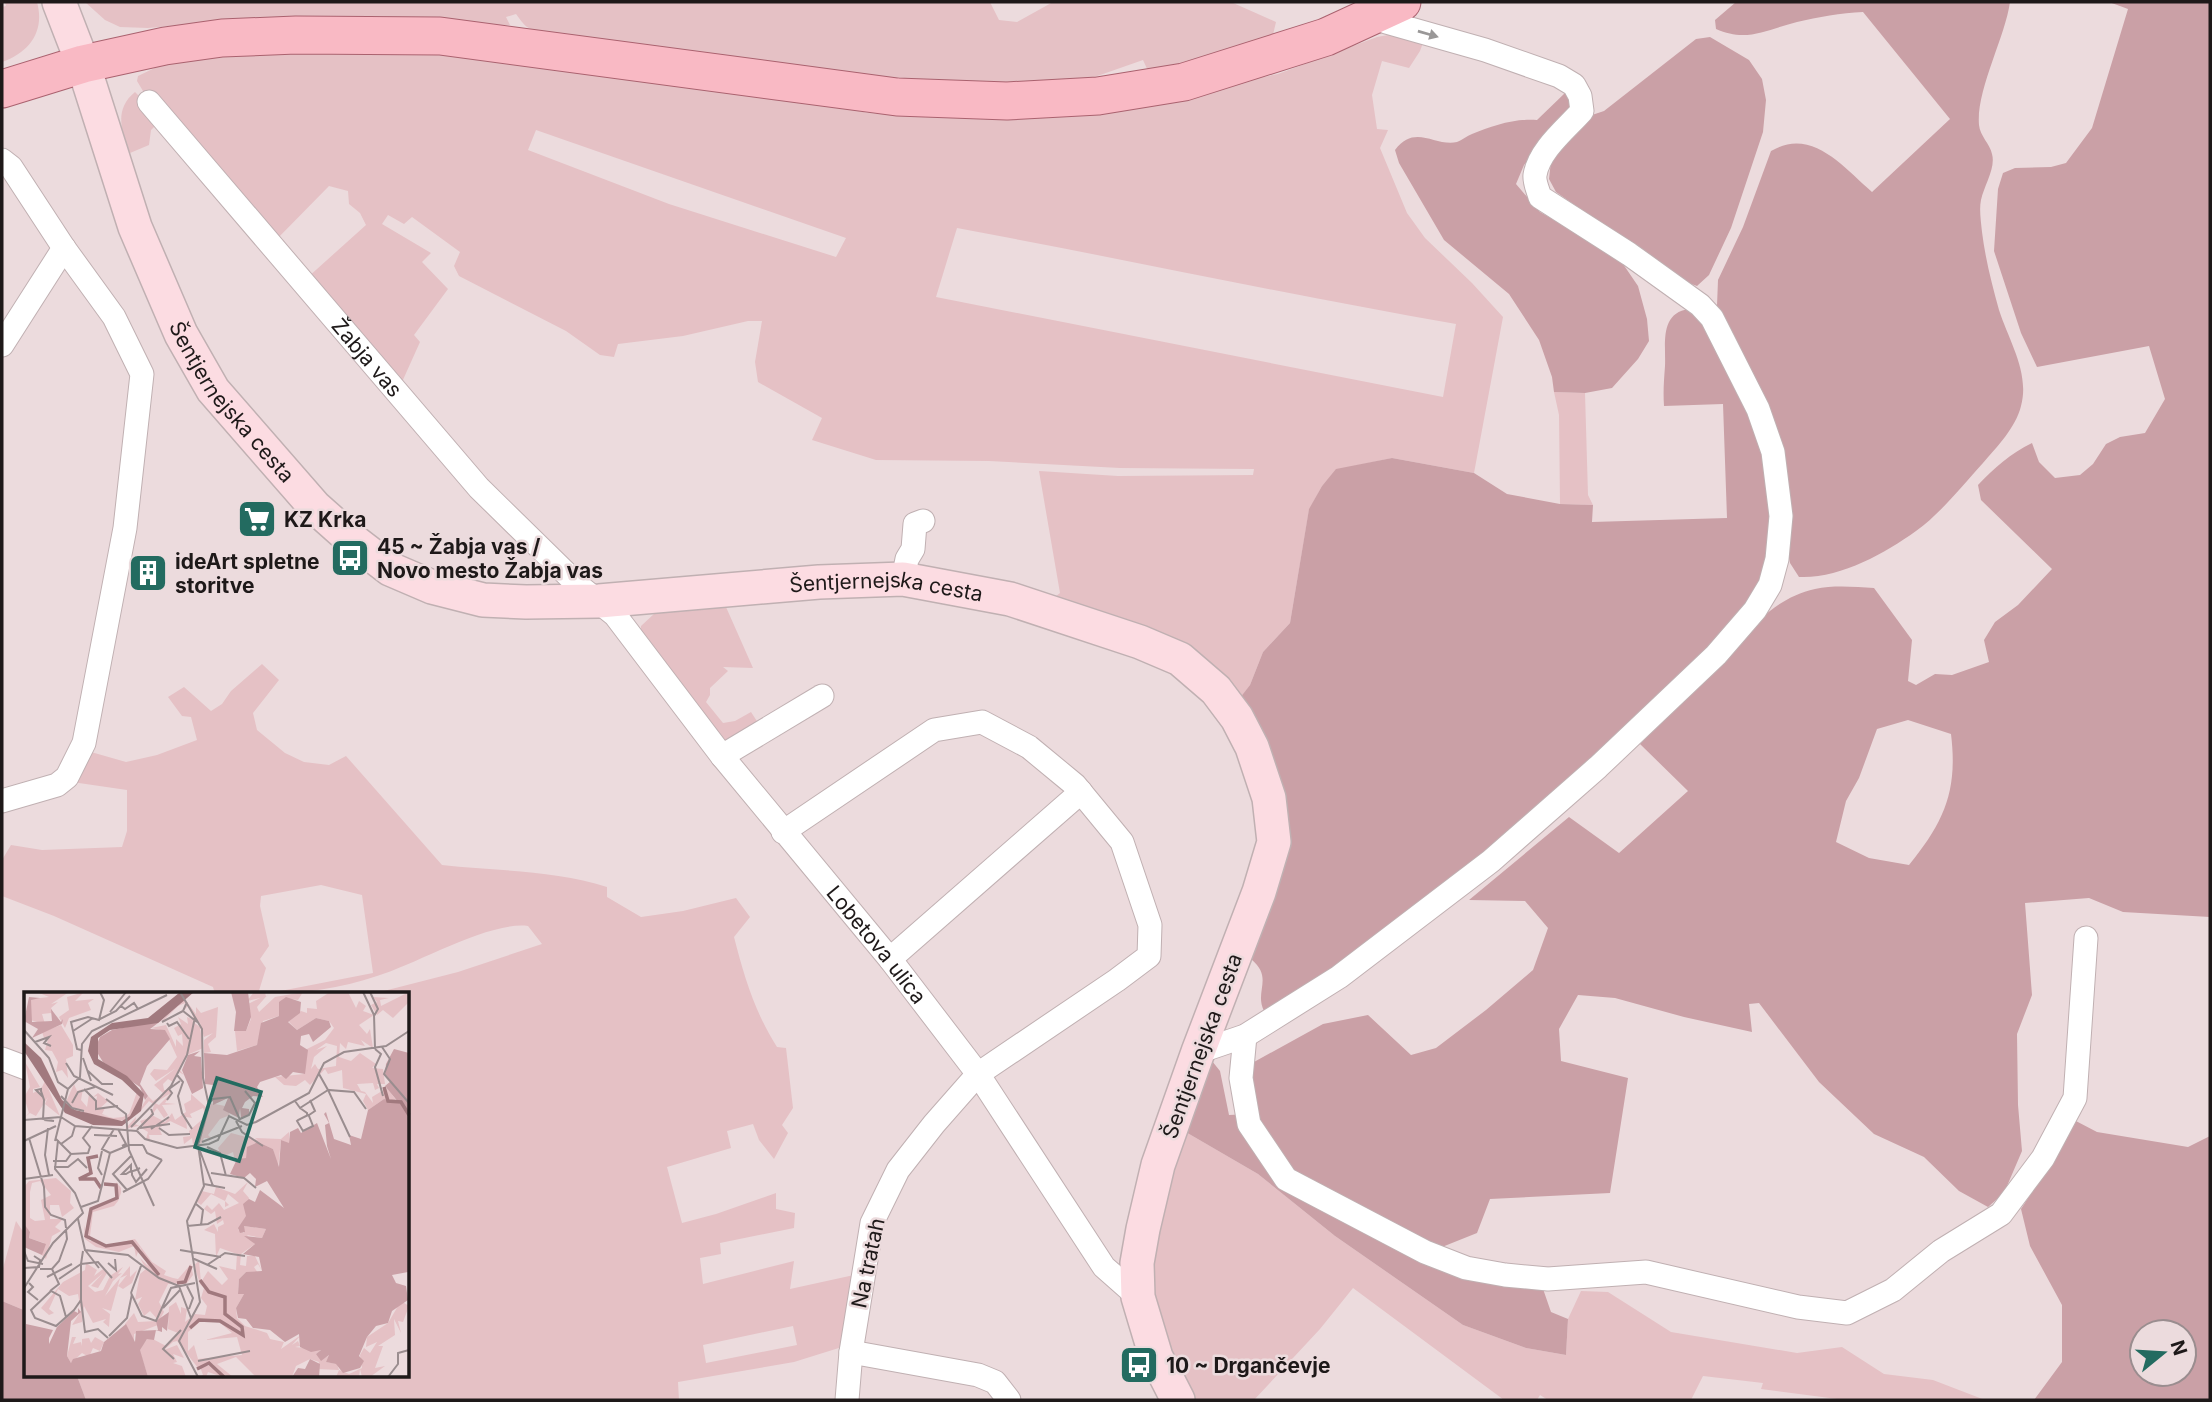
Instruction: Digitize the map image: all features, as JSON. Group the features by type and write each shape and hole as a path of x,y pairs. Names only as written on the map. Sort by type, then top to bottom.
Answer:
{"main road":[{"name":"Šentjernejska cesta","path":"59,2 83,64 135,227 181,334 213,390 315,507 390,569 432,587 483,600 526,602 599,601 819,582 903,579 1010,599 1160,650 1180,659 1216,690 1237,718 1252,747 1269,798 1274,842 1259,892 1158,1165 1137,1263 1138,1297 1156,1357 1178,1400"},
{"path":"2,89 83,64 165,46 222,38 296,35 440,36 897,97 1007,101 1098,96 1184,82 1326,37 1387,10"}],"street":[{"path":"1198,1052 1245,1036 1339,977 1491,862 1598,767 1716,655 1755,610 1769,584 1777,559 1781,516 1773,452 1758,409 1712,318 1700,305 1629,254 1540,197 1534,178 1540,161 1582,111 1580,96 1574,85 1559,76 1485,50 1387,10"},
{"name":"Žabja vas","path":"149,103 480,488 579,586 599,601"},
{"path":"2,160 11,167 64,248 114,317 142,374 125,528 83,743 67,778 57,785 2,801"},
{"path":"2,345 64,248"},
{"path":"903,579 907,570 907,559 914,549 915,524 923,521"},
{"name":"Lobetova ulica","path":"599,601 615,615 722,756 891,959 978,1074 1104,1267 1138,1297"},
{"path":"722,756 822,696"},
{"path":"783,832 934,730 982,722 1029,747 1081,792 891,959"},
{"name":"Na tratah","path":"847,1400 850,1353 872,1223 898,1170 978,1074 1149,956 1150,926 1122,842 1081,792"},
{"path":"1245,1036 1241,1078 1249,1124 1286,1179 1425,1252 1466,1268 1548,1279 1646,1272 1798,1307 1847,1313 1893,1290 1941,1251 2001,1214 2043,1158 2076,1098 2086,938"},
{"path":"2,1059 24,1067"},
{"path":"850,1353 978,1375 995,1382 1009,1400"}],"shaded area":[{"path":"5,2 37,2 39,22 33,39 27,46 2,62 2,7 6,6"},
{"path":"85,2 990,2 999,20 1017,22 1053,2 1231,2 1276,22 1272,39 1149,73 1143,60 1083,81 1007,85 901,80 605,42 534,30 526,26 516,14 506,17 510,25 379,16 263,18 148,28 120,27 105,20"},
{"path":"1736,2 2010,2 1979,111 1980,129 1993,159 1980,211 1994,291 2021,369 2023,394 2019,414 1994,450 1925,524 1890,548 1861,563 1814,577 1799,577 1790,563 1786,543 1790,498 1717,306 1718,280 1743,227 1771,151 1786,145 1813,147 1838,162 1872,192 1950,119 1863,12 1813,18 1748,35 1716,29 1715,20"},
{"path":"2109,2 2210,2 2210,917 2123,912 2089,898 2025,903 2032,995 2017,1034 2022,1151 2004,1193 1988,1207 1959,1191 1924,1157 1874,1134 1819,1082 1759,1003 1749,1004 1752,1032 1615,998 1578,995 1559,1029 1561,1061 1628,1078 1610,1193 1490,1199 1477,1233 1442,1247 1542,1286 1551,1312 1568,1319 1566,1355 1526,1348 1463,1325 1335,1236 1258,1174 1184,1131 1212,1061 1220,1071 1229,1115 1249,1114 1245,1067 1323,1024 1368,1015 1411,1055 1436,1048 1486,1010 1533,970 1548,928 1525,901 1469,900 1569,817 1619,853 1688,791 1640,744 1705,680 1754,625 1781,603 1815,589 1874,588 1912,640 1908,681 1916,685 1935,674 1952,675 1989,662 1984,640 1995,622 2018,605 2052,569 1981,500 1978,485 2003,461 2032,443 2039,462 2055,478 2080,475 2093,464 2106,444 2120,437 2145,433 2165,399 2149,346 2037,367 2021,333 1994,251 1998,189 2003,173 2015,168 2051,167 2066,163 2092,128 2128,9","holes":["1908,720 1951,734 1952,772 1946,805 1940,820 1909,865 1869,858 1836,842 1846,801 1859,778 1877,729"]},
{"path":"1394,34 1424,40 1409,68 1382,61 1372,95 1377,129 1388,130 1380,148 1407,213 1425,238 1503,317 1474,473 1392,458 1336,470 1322,486 1309,510 1290,623 1263,652 1250,685 1241,698 1055,597 1060,593 1039,471 1118,476 1253,475 1254,469 1120,468 989,461 876,460 812,440 822,418 758,382 755,362 762,321 748,321 683,336 618,344 614,357 600,355 566,331 459,276 454,266 460,252 412,217 404,224 388,215 382,224 431,253 422,262 448,289 414,335 420,342 402,382 307,278 366,225 360,213 349,204 348,191 329,186 275,241 137,81 138,76 161,65 234,51 440,48 782,94 868,113 914,116 1207,88 1278,74 1377,37","holes":["536,130 846,238 836,257 669,204 528,150","957,228 1456,324 1443,397 936,297"]},
{"path":"1710,37 1749,60 1762,79 1766,100 1763,132 1731,228 1709,275 1697,286 1683,281 1556,192 1549,179 1551,161 1583,118 1604,111 1696,39"},
{"path":"135,92 162,119 151,130 149,145 130,153 121,121 124,106"},
{"path":"1565,93 1569,100 1569,111 1524,165 1516,184 1540,212 1608,250 1623,264 1638,286 1647,319 1649,341 1638,359 1612,388 1585,393 1554,392 1552,377 1539,340 1509,294 1444,240 1399,163 1395,150 1410,138 1457,142 1504,123 1537,120"},
{"path":"1689,309 1706,327 1760,437 1772,503 1764,576 1751,599 1716,641 1502,847 1366,948 1264,1011 1261,997 1263,979 1258,966 1251,959 1254,935 1274,879 1240,698 1250,685 1263,652 1290,623 1309,509 1322,486 1336,469 1392,458 1474,473 1507,494 1560,504 1593,505 1592,522 1727,518 1723,404 1664,406 1665,340 1668,323 1679,312"},
{"path":"1554,392 1585,393 1588,495 1593,505 1560,504 1559,415"},
{"path":"726,607 753,668 723,667 728,671 710,688 706,702 723,723 735,721 751,712 762,729 728,747 641,637 641,626 655,613"},
{"path":"262,664 279,680 253,713 257,730 285,753 304,762 329,765 346,756 442,865 546,874 587,881 607,887 607,897 641,917 683,911 736,898 750,917 734,937 746,980 769,1034 777,1047 786,1048 793,1108 782,1125 788,1133 774,1159 759,1140 753,1124 727,1131 731,1148 667,1167 682,1223 776,1193 776,1209 795,1213 794,1228 720,1243 721,1254 700,1258 703,1284 794,1261 790,1289 854,1275 842,1347 794,1362 678,1382 679,1400 86,1400 78,1378 410,1378 410,992 380,992 458,972 542,944 528,926 512,926 474,936 393,970 350,984 302,992 275,992 373,973 362,895 321,885 261,896 260,906 269,946 260,959 266,968 259,992 214,992 213,987 54,916 2,896 2,860 11,845 42,850 122,847 127,831 127,790 72,782 84,750 126,762 157,755 197,740 191,717 182,716 168,697 184,687 211,711 222,704 231,691","holes":["793,1326 797,1345 706,1363 703,1345"]},
{"path":"2074,1120 2097,1132 2188,1147 2210,1136 2210,1400 2034,1400 2062,1362 2062,1305 2030,1246 2021,1209"},
{"path":"1184,1131 1258,1174 1335,1236 1463,1325 1526,1348 1566,1355 1568,1319 1581,1291 1608,1292 1671,1332 1797,1353 1842,1347 1884,1374 1933,1380 1985,1400 1845,1400 1761,1389 1763,1383 1703,1376 1691,1400 1548,1400 1540,1395 1537,1400 1504,1400 1353,1288 1320,1329 1254,1400 1195,1400 1175,1365 1151,1289 1151,1230"},
{"path":"16,1221 24,1233 24,1310 2,1301 2,1272"},
{"path":"2,1301 24,1310 24,1378 78,1378 86,1400 2,1400"}],"place":[{"name":"KZ Krka","path":"257,519"},
{"name":"45 ~ Žabja vas / Novo mesto Žabja vas","path":"350,558"},
{"name":"ideArt spletne storitve","path":"148,573"},
{"name":"10 ~ Drgančevje","path":"1139,1365"}]}
